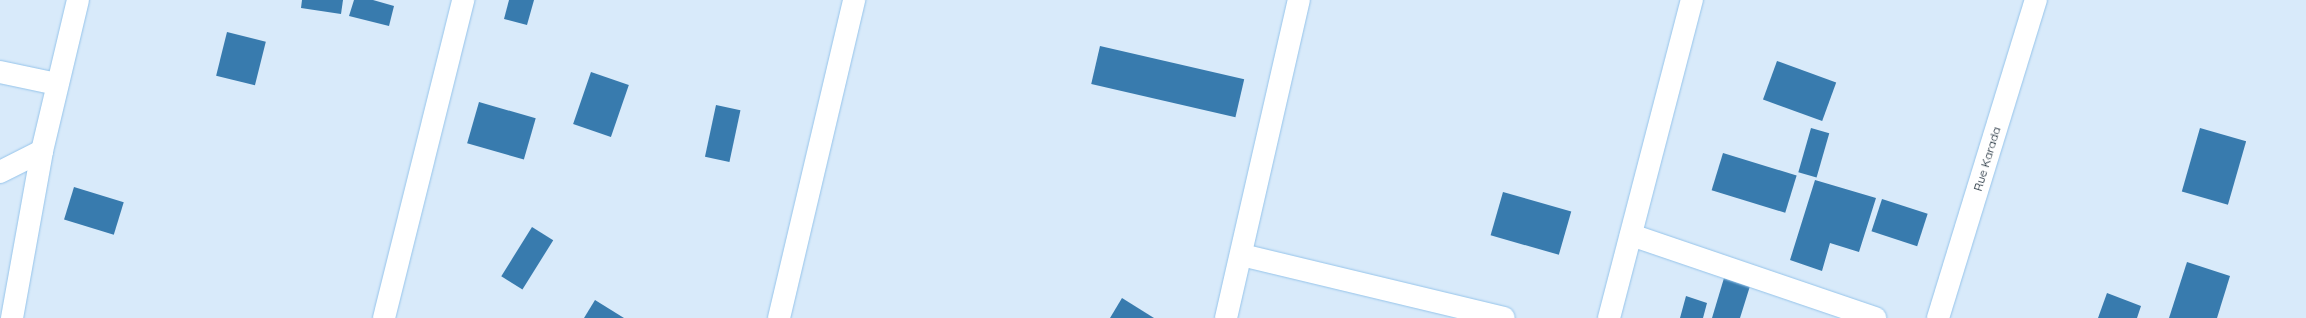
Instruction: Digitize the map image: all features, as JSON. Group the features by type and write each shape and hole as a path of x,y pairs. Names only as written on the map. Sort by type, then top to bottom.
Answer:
{"street":[{"path":"12,318 42,151 78,0"},
{"path":"384,318 463,0"},
{"path":"779,318 854,0"},
{"path":"1226,318 1242,255 1299,0"},
{"path":"1609,318 1692,0"},
{"name":"Rue Karada","path":"1938,318 2036,0"},
{"path":"0,72 57,84"},
{"path":"0,172 42,151"},
{"path":"1631,235 1875,318"},
{"path":"1242,255 1504,318"}],"building":[{"path":"302,0 343,0 341,14 301,8"},
{"path":"354,0 373,0 394,6 389,26 349,16"},
{"path":"509,0 534,0 527,25 504,19"},
{"path":"227,32 266,42 255,85 216,76"},
{"path":"1100,46 1244,79 1235,117 1091,84"},
{"path":"1777,61 1836,83 1822,121 1763,100"},
{"path":"591,72 629,85 611,137 573,124"},
{"path":"479,102 536,118 524,160 467,143"},
{"path":"716,105 740,110 729,162 705,157"},
{"path":"1811,128 1829,133 1817,177 1798,172"},
{"path":"2200,128 2246,141 2228,205 2182,191"},
{"path":"1723,153 1797,176 1785,213 1712,190"},
{"path":"1815,180 1876,198 1859,252 1830,243 1822,271 1790,260"},
{"path":"74,187 124,202 114,235 64,220"},
{"path":"1503,192 1571,212 1559,255 1491,235"},
{"path":"1882,199 1928,214 1917,246 1871,231"},
{"path":"532,227 553,240 522,289 501,276"},
{"path":"2187,262 2230,276 2217,318 2169,318"},
{"path":"1724,278 1750,286 1740,318 1712,318"},
{"path":"2107,293 2141,306 2137,318 2098,318"},
{"path":"1686,296 1707,303 1703,318 1680,318"},
{"path":"1122,298 1154,318 1110,318"},
{"path":"595,300 624,318 584,318"}]}
